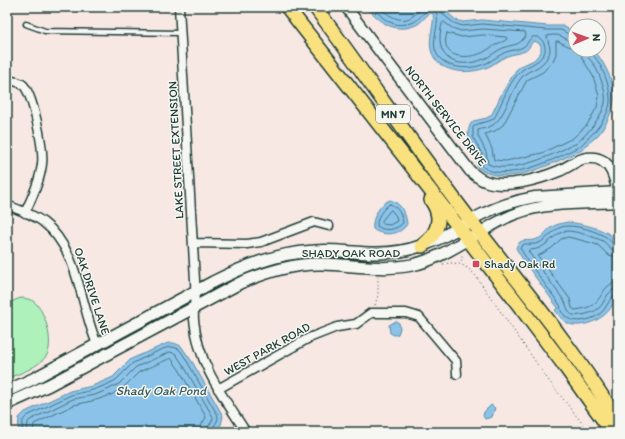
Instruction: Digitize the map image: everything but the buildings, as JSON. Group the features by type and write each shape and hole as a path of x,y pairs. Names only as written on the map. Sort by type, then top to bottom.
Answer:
{"highway":[{"name":"MN 7","path":"287,7 361,100 561,361 612,432"},
{"name":"MN 7","path":"315,7 470,220 565,343 618,421"},
{"path":"361,100 437,210 437,229 430,240 422,246"}],"main road":[{"name":"SHADY OAK ROAD","path":"7,391 35,378 240,269 264,260 280,255 305,251 328,250 388,253 403,252 443,237 470,220"},
{"name":"SHADY OAK ROAD","path":"7,404 49,385 240,283 269,272 312,264 335,264 379,268 406,266 431,259 467,240"}],"street":[{"name":"LAKE STREET EXTENSION","path":"179,7 196,292 194,319 201,354 210,376 246,432"},
{"name":"NORTH SERVICE DRIVE","path":"346,7 466,166 478,178 495,184 512,183 548,175 560,171 578,161 592,158 601,160 610,168 615,180 618,197"},
{"path":"7,80 16,81 22,84 28,91 32,102 42,150 43,162 39,180 25,213"},
{"name":"SHADY OAK ROAD","path":"470,220 498,207 522,199 535,197 618,197"},
{"name":"SHADY OAK ROAD","path":"467,240 508,217 527,210 618,197"},
{"name":"OAK DRIVE LANE","path":"7,205 42,221 59,237 65,246 97,344"},
{"path":"193,243 247,244 261,242 314,222 329,226"},
{"path":"371,313 406,313 419,318 456,362 457,374"},
{"name":"WEST PARK ROAD","path":"218,389 309,338 337,327 356,324 371,313"}],"lane":[{"path":"26,24 45,31 181,33"}],"path":[{"path":"458,263 463,258 461,255"},
{"path":"371,313 378,295 378,276"}],"green space":[{"path":"21,298 33,301 45,318 49,334 49,349 47,355 39,363 23,372 7,378 7,305"}],"water":[{"path":"366,7 443,7 456,20 463,22 482,20 563,26 567,28 567,58 599,58 610,76 614,91 614,99 609,117 595,138 580,151 537,170 511,176 499,176 487,173 477,167 478,155 469,139 468,132 470,125 473,121 487,118 492,114 502,93 516,70 534,60 541,52 541,45 535,41 525,51 507,56 491,66 480,70 455,70 440,64 434,58 430,45 433,13 415,25 406,28 388,25"},
{"path":"390,200 394,201 400,206 407,224 401,231 396,233 387,234 377,232 373,229 373,221 375,216 383,204"},
{"path":"568,222 597,228 604,231 616,240 619,251 618,293 614,302 608,311 599,319 590,323 579,325 569,324 561,318 555,310 558,308 525,263 516,248 522,241 539,238 552,227"},
{"path":"396,321 399,323 400,328 398,334 394,335 390,333 389,325"},
{"name":"Shady Oak Pond","path":"168,343 174,343 181,346 193,363 223,416 221,425 214,432 18,432 19,418 25,412 70,391 92,386 113,377 131,359"},
{"path":"491,405 495,408 492,417 485,419 483,416 484,412"}],"place":[{"name":"Shady Oak Rd","path":"476,264"}]}
